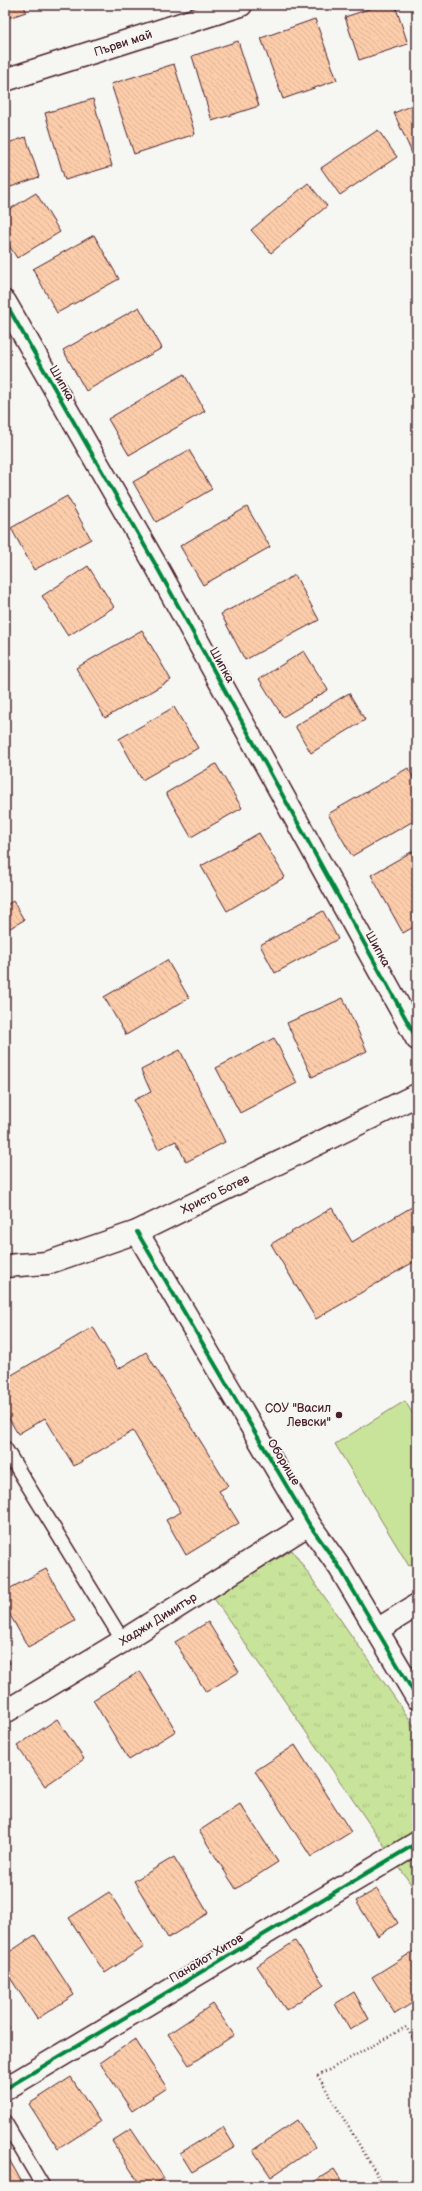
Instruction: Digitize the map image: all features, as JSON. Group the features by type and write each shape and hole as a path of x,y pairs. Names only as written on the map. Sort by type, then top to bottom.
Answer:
{"street":[{"name":"Първи май","path":"5,80 241,5"},
{"name":"Шипка","path":"5,302 154,562 417,1040"},
{"name":"Христо Ботев","path":"5,1266 47,1263 137,1232 417,1094"},
{"name":"Оборище","path":"137,1232 309,1524 340,1568 417,1698"},
{"name":"Хаджи Димитър","path":"5,1712 123,1641 309,1524"},
{"path":"377,1630 417,1605"},
{"name":"Панайот Хитов","path":"5,2089 417,1844"}],"lane":[{"path":"5,1448 123,1641"},
{"path":"5,2122 43,2186"}],"path":[{"path":"384,2186 318,2076 406,2027 417,2045"}],"green space":[{"path":"405,1401 417,1421 417,1561 409,1566 335,1444"},
{"path":"292,1550 417,1730 417,1893 213,1597"}],"building":[{"path":"5,5 24,5 26,12 5,19"},
{"path":"381,5 395,5 408,44 359,60 345,17"},
{"path":"315,19 337,80 283,99 261,38"},
{"path":"238,41 259,106 212,121 192,56"},
{"path":"174,64 195,134 134,154 111,84"},
{"path":"93,99 112,166 65,180 45,113"},
{"path":"417,103 417,162 416,162 394,113"},
{"path":"378,130 397,157 340,195 321,168"},
{"path":"26,137 39,177 5,189 5,144"},
{"path":"308,183 327,206 271,253 251,230"},
{"path":"36,193 60,232 17,258 5,239 5,212"},
{"path":"94,235 119,279 57,313 33,269"},
{"path":"139,307 162,348 86,391 63,350"},
{"path":"184,374 205,411 129,455 108,419"},
{"path":"189,450 212,489 156,522 133,482"},
{"path":"67,496 91,539 34,570 11,528"},
{"path":"247,507 270,547 203,585 180,546"},
{"path":"88,566 114,607 68,636 42,596"},
{"path":"295,575 319,620 245,660 221,614"},
{"path":"417,615 417,630 411,618"},
{"path":"142,630 171,680 105,718 76,668"},
{"path":"304,651 328,690 283,717 259,679"},
{"path":"349,693 365,720 311,753 295,726"},
{"path":"174,707 198,748 142,780 119,739"},
{"path":"216,764 242,808 191,837 166,793"},
{"path":"408,768 417,784 417,819 352,856 328,814"},
{"path":"259,833 285,877 227,911 201,866"},
{"path":"413,851 417,858 417,925 403,933 371,875"},
{"path":"13,901 24,920 5,931 5,906"},
{"path":"323,911 338,939 275,973 260,945"},
{"path":"167,960 189,998 126,1035 104,997"},
{"path":"343,998 367,1051 312,1077 287,1023"},
{"path":"274,1038 297,1083 240,1113 216,1068"},
{"path":"180,1050 225,1142 186,1162 176,1141 158,1149 134,1100 151,1092 141,1070"},
{"path":"417,1204 417,1260 316,1319 271,1244 332,1208 352,1242"},
{"path":"93,1327 118,1369 146,1352 228,1486 219,1491 239,1523 186,1555 166,1520 181,1512 133,1431 74,1466 45,1418 18,1434 5,1412 5,1379"},
{"path":"46,1569 75,1621 28,1647 5,1606 5,1591"},
{"path":"208,1622 239,1672 206,1692 175,1642"},
{"path":"5,1655 10,1663 5,1667"},
{"path":"140,1671 176,1731 129,1760 93,1700"},
{"path":"57,1719 84,1759 45,1786 17,1746"},
{"path":"295,1745 351,1832 311,1857 255,1771"},
{"path":"240,1804 278,1862 236,1889 199,1831"},
{"path":"174,1857 208,1913 168,1938 134,1881"},
{"path":"377,1889 398,1923 378,1936 356,1901"},
{"path":"109,1892 144,1947 105,1973 69,1918"},
{"path":"35,1935 74,1995 37,2019 5,1970 5,1955"},
{"path":"295,1941 324,1985 286,2010 257,1966"},
{"path":"417,1949 417,2000 395,2014 372,1977"},
{"path":"354,1992 369,2019 350,2030 335,2004"},
{"path":"213,2004 234,2035 189,2065 168,2034"},
{"path":"5,2021 9,2028 5,2030"},
{"path":"135,2039 167,2088 132,2111 100,2063"},
{"path":"71,2077 100,2122 58,2149 29,2104"},
{"path":"297,2120 315,2147 271,2177 253,2150"},
{"path":"223,2127 235,2147 192,2172 180,2153"},
{"path":"131,2129 164,2178 152,2186 141,2186 112,2141"},
{"path":"5,2152 24,2186 5,2186"},
{"path":"334,2169 345,2186 307,2186"}],"cycle path":[{"path":"5,302 154,562 417,1039"},
{"path":"137,1232 309,1524 340,1568 417,1698"},
{"path":"5,2089 417,1843"}],"place":[{"name":"СОУ \"Васил Левски\"","path":"339,1415"}]}
